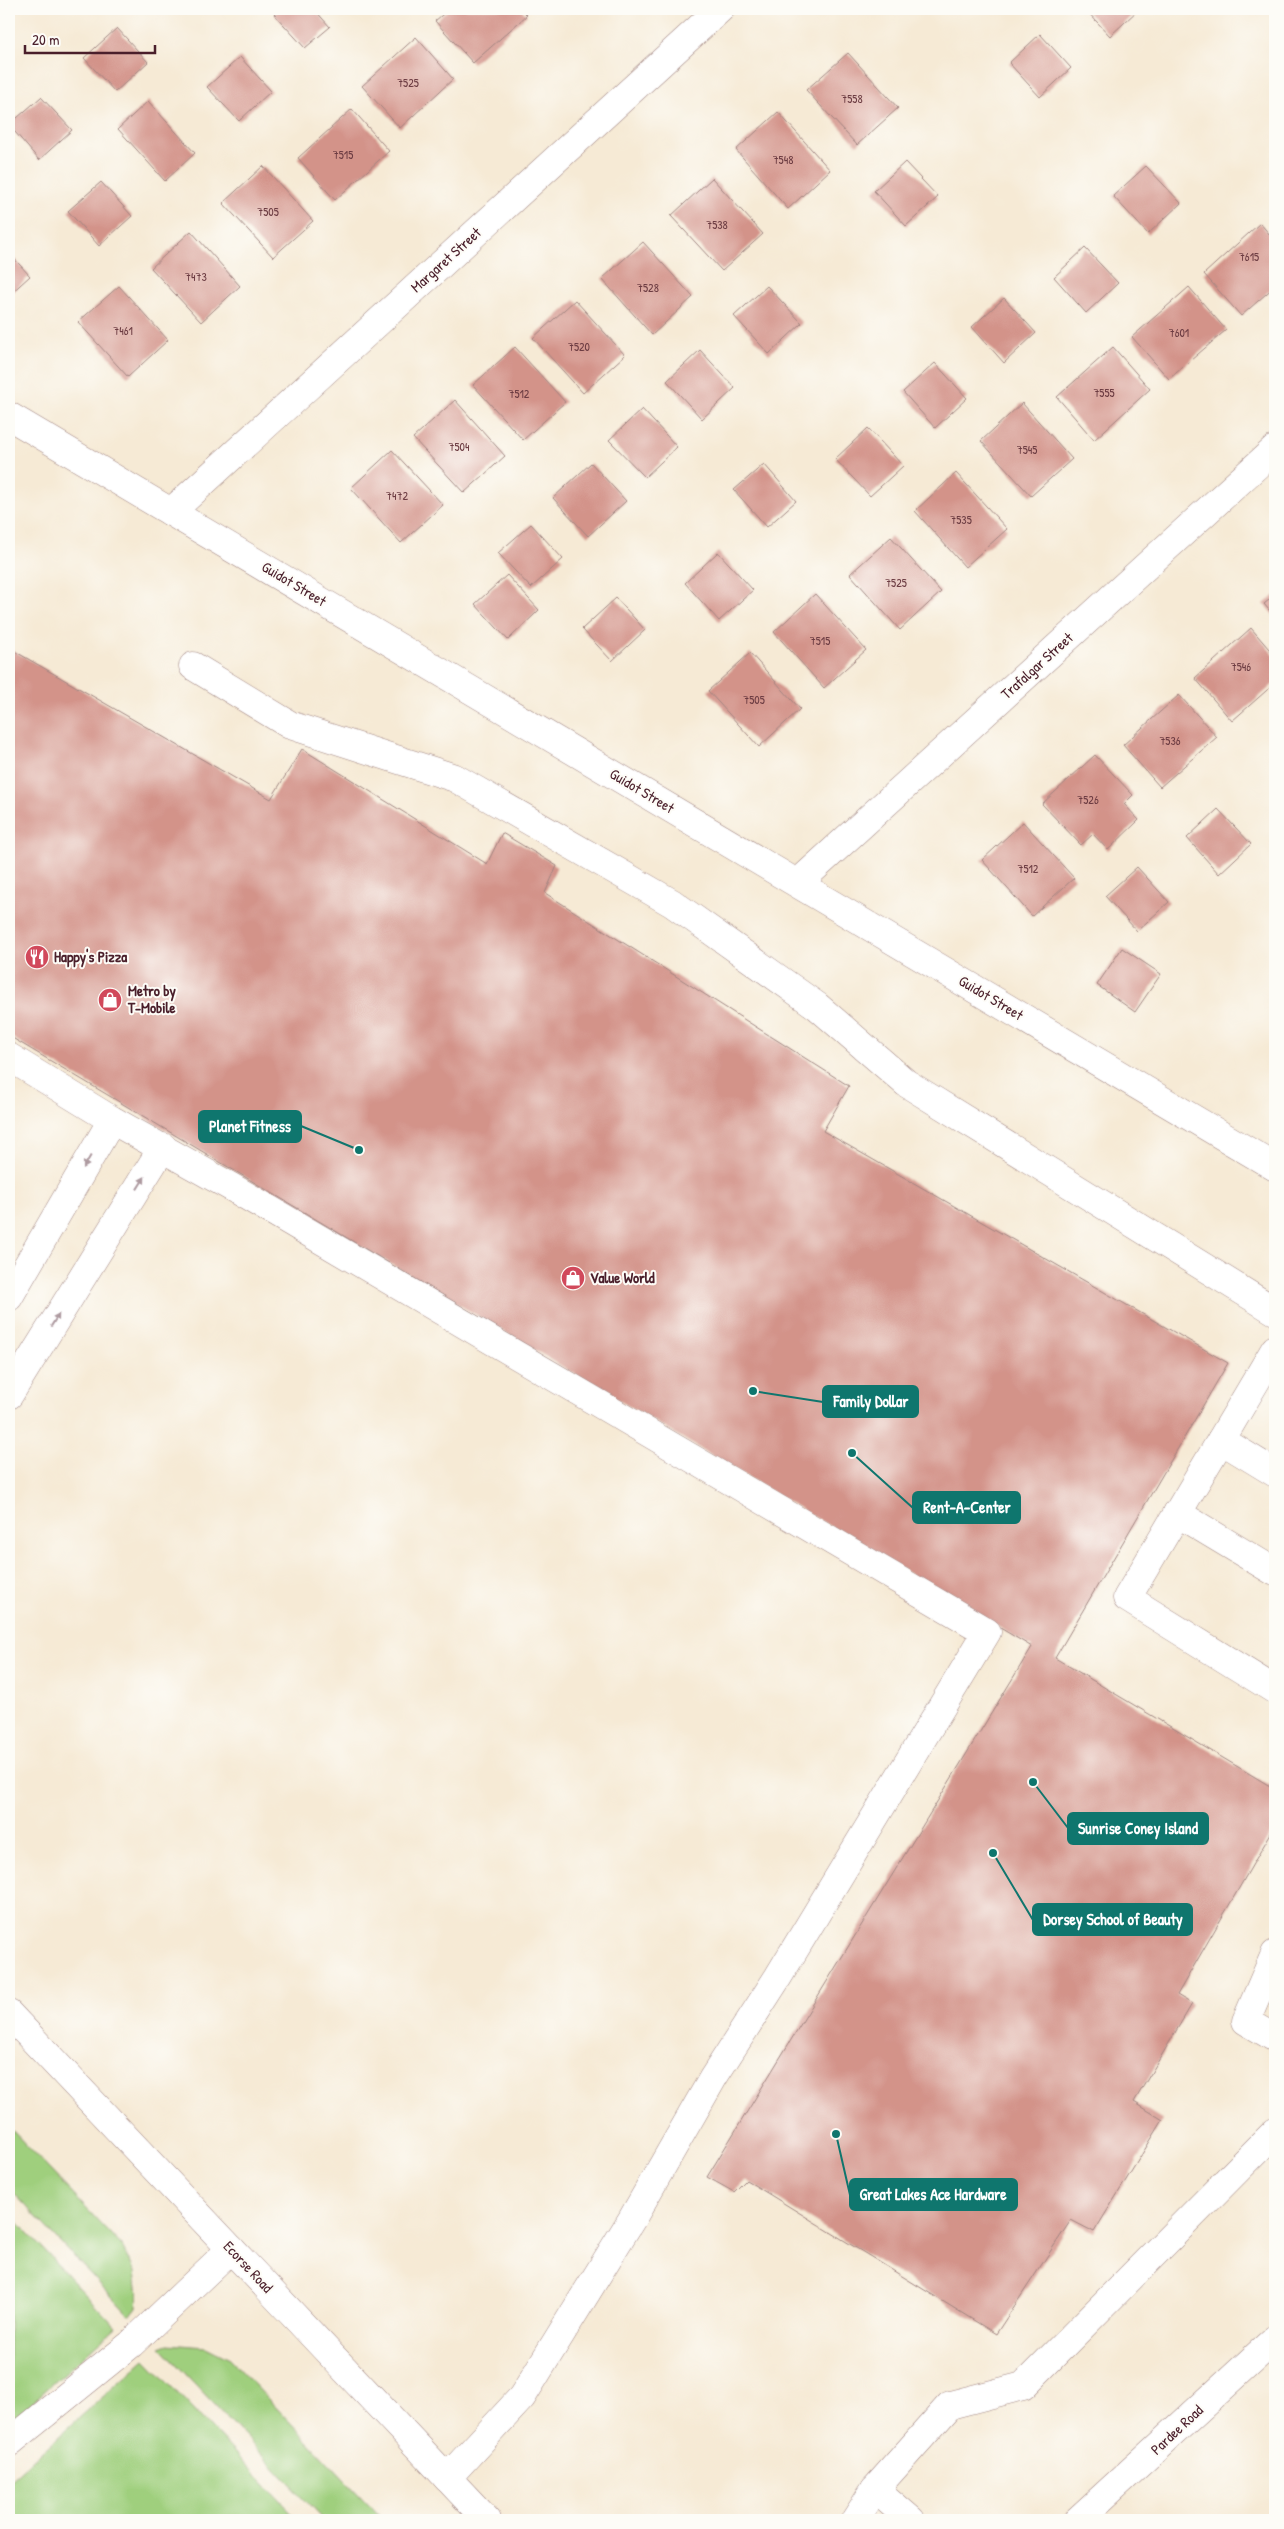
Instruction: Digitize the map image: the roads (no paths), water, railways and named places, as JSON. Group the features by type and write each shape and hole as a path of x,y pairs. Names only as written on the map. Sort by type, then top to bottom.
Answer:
{"street":[{"name":"Margaret Street","path":"171,512 720,9"},
{"name":"Guidot Street","path":"9,416 1275,1167"},
{"name":"Trafalgar Street","path":"798,883 1275,449"},
{"path":"193,666 290,725 455,778 672,903 817,1006 906,1083 1275,1311"},
{"path":"9,1057 112,1120 163,1147 987,1632 778,1977 708,2086 632,2219 522,2397 447,2478"},
{"path":"9,1297 112,1120"},
{"path":"9,1395 163,1147"},
{"path":"1275,1349 1127,1598 1275,1690"},
{"path":"1221,1440 1275,1473"},
{"path":"1177,1513 1275,1572"},
{"path":"1275,1954 1246,2021 1275,2038"},
{"name":"Ecorse Road","path":"9,2014 487,2520"},
{"path":"855,2520 875,2490 950,2404 1023,2386 1275,2132"},
{"path":"9,2443 130,2344 231,2249"},
{"name":"Pardee Road","path":"1092,2516 1275,2339"},
{"path":"875,2490 911,2520"}],"place":[{"name":"Happy's Pizza","path":"37,957"},
{"name":"Metro by T-Mobile","path":"110,1000"},
{"name":"Planet Fitness","path":"359,1150"},
{"name":"Value World","path":"573,1278"},
{"name":"Family Dollar","path":"753,1391"},
{"name":"Rent-A-Center","path":"852,1453"},
{"name":"Sunrise Coney Island","path":"1033,1782"},
{"name":"Dorsey School of Beauty","path":"993,1853"},
{"name":"Great Lakes Ace Hardware","path":"836,2134"}]}
